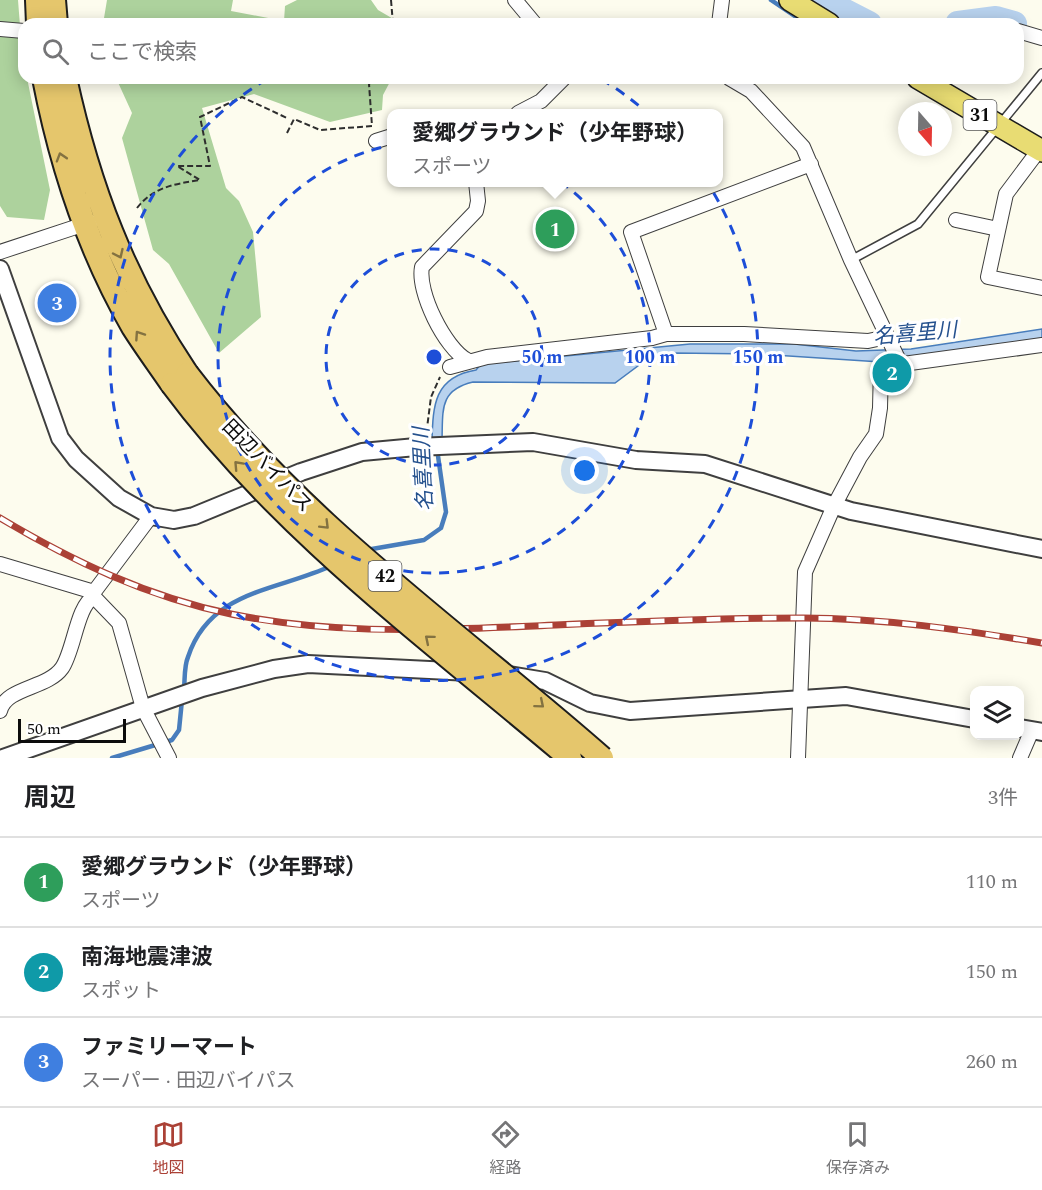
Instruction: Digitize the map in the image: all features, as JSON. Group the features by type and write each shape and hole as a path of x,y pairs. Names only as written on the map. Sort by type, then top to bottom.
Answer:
{"highway":[{"path":"37,0 38,18"},
{"path":"54,0 56,18"},
{"name":"田辺バイパス","path":"45,84 57,144 94,221 140,297 179,379 209,434 296,524 349,572 570,758"},
{"name":"田辺バイパス","path":"66,84 94,221"},
{"name":"田辺バイパス","path":"179,379 334,534 602,758"}],"main road":[{"path":"790,0 820,18"},
{"name":"31","path":"928,84 1041,151"}],"street":[{"path":"515,0 530,18"},
{"path":"720,18 722,0"},
{"path":"3,30 18,31"},
{"path":"1024,33 1042,38"},
{"path":"527,109 542,101 558,84"},
{"path":"739,84 751,91 803,147 851,260 900,363"},
{"path":"376,141 387,138"},
{"path":"1041,151 1006,194 988,277 1042,288"},
{"path":"666,334 631,232 811,164"},
{"path":"467,360 457,354 448,341 422,291 419,279 422,267 476,211 478,201 476,187"},
{"path":"956,220 998,229"},
{"path":"0,252 94,221"},
{"path":"0,269 60,438 76,459 119,498 151,516 174,520 194,516 301,472 362,452 419,446 532,442 636,460 705,464 834,506 1042,549"},
{"path":"450,367 467,360 652,338 666,334 744,334 868,341 888,339"},
{"path":"798,758 805,572 834,506 876,434 880,408 881,367 1042,345"},
{"path":"0,711 2,703 13,695 50,681 62,667 81,616 90,599 151,516"},
{"path":"0,564 94,595 119,623 143,708 169,756"},
{"path":"3,758 202,688 273,669 308,663 521,675 545,681 590,703 630,711 846,696 970,718"},
{"path":"1020,758 1031,730"}],"lane":[{"path":"851,260 918,224 1042,73"}],"path":[{"path":"391,0 392,18"},
{"path":"287,133 294,118 320,130 372,126 369,84"},
{"path":"137,207 143,200 166,185 200,180 177,166 210,166 200,117 242,97 287,118"},
{"path":"419,446 416,438 427,428 431,397 438,379 450,367"}],"green space":[{"path":"0,0 18,0 18,84 28,84 50,190 44,220 7,217 0,206"},
{"path":"107,0 233,0 231,11 268,18 104,18"},
{"path":"297,0 371,0 378,10 392,18 284,18 285,6"},
{"path":"119,84 389,84 383,95 382,110 330,122 254,94 202,108 226,188 239,201 253,232 261,317 219,353 169,264 153,250 122,138 132,113"}],"water":[{"path":"1042,329 1042,341 881,362 758,354 673,353 650,357 615,383 473,382 454,390 449,396 443,411 442,440 432,441 435,405 444,386 462,374 476,370 481,364 690,344 794,344 856,351 911,349"}],"waterway":[{"path":"771,0 798,18"},
{"path":"822,0 857,18"},
{"name":"名喜里川","path":"366,550 424,540 441,528 446,512 437,449"},
{"name":"名喜里川","path":"184,689 188,657 198,635 212,618 229,605 248,596 331,566"},
{"name":"名喜里川","path":"112,758 172,740 179,730 182,700"}],"railway":[{"path":"0,518 83,563 170,598 231,614 300,625 369,629 438,629 766,618 833,619 923,626 1042,643"}],"place":[{"name":"愛郷グラウンド（少年野球）","path":"555,229"},
{"name":"ファミリーマート","path":"57,303"},
{"name":"南海地震津波","path":"892,373"}]}
